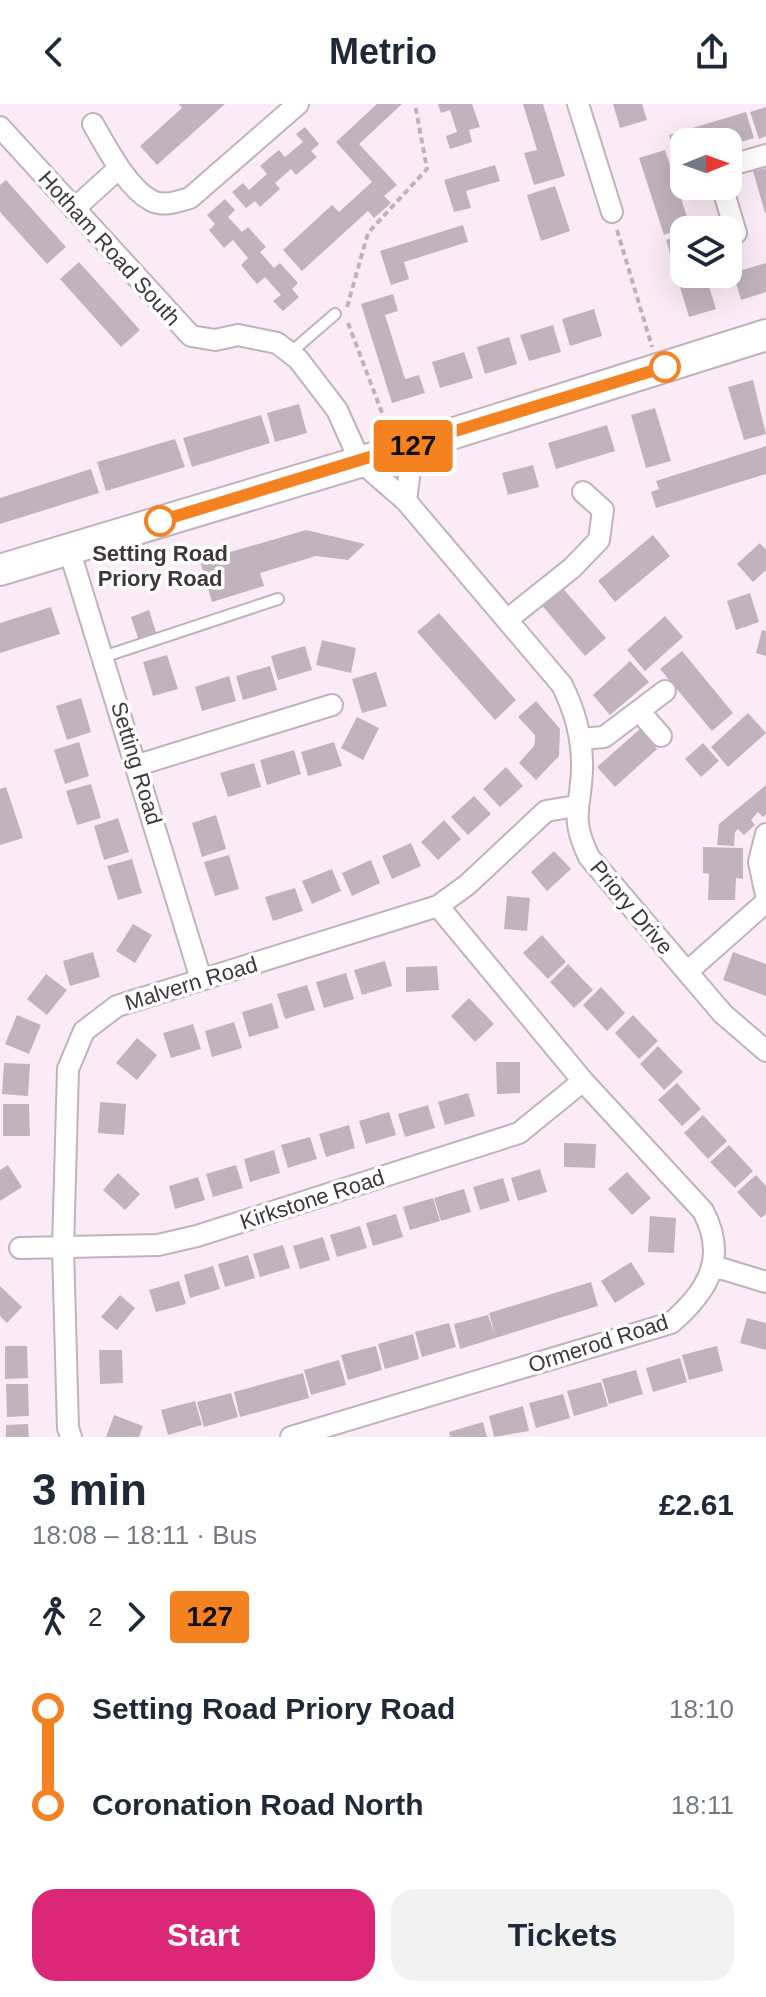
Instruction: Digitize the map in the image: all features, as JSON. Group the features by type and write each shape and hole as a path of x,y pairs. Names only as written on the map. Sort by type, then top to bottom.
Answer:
{"street":[{"path":"93,124 119,168 153,201 172,204 190,198 298,104"},
{"path":"578,104 612,212"},
{"name":"Hotham Road South","path":"0,127 191,336 215,340 238,335 277,343 290,353 337,410 360,461"},
{"path":"742,162 766,155"},
{"path":"74,209 119,168"},
{"path":"0,570 413,446 766,335"},
{"path":"406,501 413,446"},
{"name":"Priory Drive","path":"360,461 406,501 562,685 575,711 580,739 582,773 576,806 578,834 589,857 723,1014 766,1051"},
{"path":"508,619 572,568 599,540 603,510 583,492"},
{"name":"Setting Road","path":"69,549 138,765 201,979"},
{"path":"580,739 604,737 665,691"},
{"path":"138,765 332,705"},
{"path":"640,712 661,736"},
{"name":"Malvern Road","path":"71,1437 68,1428 63,1248 68,1069 84,1031 117,1006 438,906 467,885 546,811 576,806"},
{"path":"766,834 759,862 766,895"},
{"path":"687,972 766,902"},
{"name":"Ormerod Road","path":"291,1437 671,1323 699,1299 713,1266 714,1233 703,1211 583,1081 438,906"},
{"name":"Kirkstone Road","path":"20,1248 158,1245 197,1236 519,1133 583,1081"},
{"path":"713,1266 766,1282"}],"lane":[{"path":"290,353 335,314"},
{"path":"103,657 278,599"}],"path":[{"path":"387,426 345,316 368,233 427,169 415,104"},
{"path":"612,212 652,347"}],"building":[{"path":"179,104 225,104 157,165 140,146 182,108"},
{"path":"377,104 402,104 359,144 397,185 384,196 391,203 374,218 368,211 302,271 283,250 332,205 339,212 372,182 336,142"},
{"path":"438,104 472,104 480,127 469,130 472,142 450,149 446,136 457,132 450,110 441,113"},
{"path":"523,104 543,104 565,176 534,185 524,153 537,150"},
{"path":"613,104 642,104 647,120 620,128"},
{"path":"766,107 766,136 759,139 750,112"},
{"path":"746,112 754,138 742,142 742,128 692,128"},
{"path":"305,127 319,144 311,151 317,157 296,175 291,169 275,183 280,189 260,207 255,201 246,208 232,192 243,183 249,190 267,174 260,166 279,150 285,157 303,142 296,134"},
{"path":"665,150 670,165 670,200 681,200 687,216 670,216 670,233 664,235 639,158"},
{"path":"495,165 500,181 466,191 471,208 454,212 444,180"},
{"path":"766,168 766,213 765,213 753,171"},
{"path":"6,180 66,247 47,264 0,212 0,185"},
{"path":"555,186 570,231 541,241 527,195"},
{"path":"225,199 235,210 228,217 242,232 248,227 266,247 260,252 274,268 280,263 298,283 292,289 299,297 283,311 273,301 281,295 265,277 257,284 241,265 248,258 233,240 224,248 209,230 215,224 207,215"},
{"path":"463,225 468,242 404,262 409,279 391,285 380,251"},
{"path":"79,262 140,330 121,347 60,279"},
{"path":"766,263 766,292 741,300 737,288 742,288 742,270"},
{"path":"680,288 709,288 716,309 689,317"},
{"path":"393,294 398,311 385,315 405,379 419,375 425,393 392,403 361,304"},
{"path":"594,309 602,336 570,346 562,319"},
{"path":"553,325 561,352 529,361 520,335"},
{"path":"509,337 517,364 485,374 477,347"},
{"path":"464,352 473,378 440,388 432,362"},
{"path":"753,380 766,434 744,440 728,387"},
{"path":"299,404 307,433 275,442 267,413"},
{"path":"655,408 671,461 646,468 631,415"},
{"path":"261,415 270,443 192,467 183,438"},
{"path":"607,425 615,451 556,469 548,443"},
{"path":"175,439 185,467 106,491 97,462"},
{"path":"766,446 766,474 656,508 651,492 659,489 656,481"},
{"path":"533,465 539,487 508,495 502,473"},
{"path":"91,469 99,493 0,524 0,498"},
{"path":"306,530 365,544 348,560 316,556 260,573 264,586 212,602 200,561"},
{"path":"653,535 670,556 615,602 598,581"},
{"path":"760,543 766,550 766,570 753,582 737,564"},
{"path":"559,584 606,638 585,656 539,602"},
{"path":"750,593 759,622 736,630 727,601"},
{"path":"51,607 60,634 0,653 0,623"},
{"path":"149,610 157,635 139,641 131,617"},
{"path":"439,613 516,700 495,720 417,632"},
{"path":"665,616 683,637 645,671 627,650"},
{"path":"762,630 766,631 766,656 756,653"},
{"path":"322,640 356,648 351,673 316,665"},
{"path":"305,646 312,670 278,680 271,656"},
{"path":"682,651 733,713 712,731 660,669"},
{"path":"167,655 178,689 153,696 143,662"},
{"path":"630,661 649,682 610,715 593,695"},
{"path":"270,666 277,690 243,700 236,676"},
{"path":"376,672 387,706 362,713 352,679"},
{"path":"229,676 236,701 202,711 195,687"},
{"path":"81,698 91,732 67,740 56,706"},
{"path":"536,701 560,729 559,756 536,780 519,763 534,746 535,735 518,717"},
{"path":"748,713 766,733 728,767 711,747"},
{"path":"357,717 379,728 363,760 341,748"},
{"path":"640,729 657,749 615,787 597,767"},
{"path":"79,742 89,776 65,784 54,750"},
{"path":"334,742 342,766 308,776 301,752"},
{"path":"703,743 719,761 701,777 685,759"},
{"path":"294,750 301,774 267,785 260,760"},
{"path":"254,763 261,787 228,797 220,773"},
{"path":"506,767 523,786 500,807 483,789"},
{"path":"91,784 101,818 77,825 66,791"},
{"path":"766,785 766,814 763,817 758,812 751,820 755,825 744,835 738,829 735,832 734,846 717,845 719,824"},
{"path":"6,787 23,838 0,845 0,789"},
{"path":"474,796 491,814 468,835 451,817"},
{"path":"216,815 226,849 202,857 192,823"},
{"path":"118,818 129,852 104,860 94,826"},
{"path":"444,820 461,839 438,860 421,842"},
{"path":"411,843 421,866 392,879 382,856"},
{"path":"703,847 743,848 743,879 736,878 735,900 708,900 709,874 703,873"},
{"path":"554,851 571,869 547,891 531,872"},
{"path":"229,855 239,889 215,896 204,862"},
{"path":"132,859 142,893 118,900 107,866"},
{"path":"371,860 380,883 352,896 342,873"},
{"path":"332,869 341,891 312,904 302,881"},
{"path":"295,888 303,911 273,921 265,897"},
{"path":"507,896 530,898 527,931 504,929"},
{"path":"133,924 152,935 135,963 116,951"},
{"path":"542,935 566,962 548,979 523,953"},
{"path":"93,952 100,977 70,986 63,961"},
{"path":"733,952 766,964 766,996 723,980"},
{"path":"385,961 392,986 362,995 354,970"},
{"path":"568,964 593,990 574,1008 550,982"},
{"path":"437,966 439,990 406,992 406,967"},
{"path":"346,973 354,999 324,1008 316,982"},
{"path":"46,974 67,990 47,1015 27,999"},
{"path":"307,985 315,1010 285,1019 277,994"},
{"path":"601,987 625,1013 607,1031 583,1005"},
{"path":"469,998 494,1024 475,1042 451,1016"},
{"path":"272,1003 279,1028 249,1037 242,1012"},
{"path":"17,1015 41,1025 29,1054 5,1044"},
{"path":"633,1015 658,1041 639,1059 615,1033"},
{"path":"234,1022 242,1048 212,1057 205,1031"},
{"path":"193,1024 201,1049 171,1058 163,1033"},
{"path":"137,1038 157,1055 137,1080 116,1063"},
{"path":"658,1046 683,1072 664,1090 640,1064"},
{"path":"496,1062 520,1062 520,1093 497,1094"},
{"path":"4,1063 30,1064 28,1096 2,1094"},
{"path":"677,1083 701,1109 682,1126 658,1100"},
{"path":"468,1093 475,1116 445,1125 438,1102"},
{"path":"100,1102 126,1104 124,1135 98,1133"},
{"path":"3,1104 29,1104 30,1136 3,1136"},
{"path":"428,1105 435,1128 405,1137 398,1114"},
{"path":"389,1112 396,1135 366,1144 359,1121"},
{"path":"703,1115 727,1141 708,1159 684,1133"},
{"path":"349,1125 355,1148 326,1157 319,1134"},
{"path":"310,1137 317,1159 288,1168 281,1145"},
{"path":"564,1143 596,1144 595,1168 564,1167"},
{"path":"729,1145 753,1171 735,1188 710,1162"},
{"path":"274,1150 280,1173 250,1182 244,1159"},
{"path":"8,1165 22,1187 0,1201 0,1170"},
{"path":"236,1165 243,1188 213,1197 206,1174"},
{"path":"540,1169 547,1192 518,1201 511,1178"},
{"path":"627,1172 651,1198 632,1215 608,1189"},
{"path":"118,1173 140,1194 125,1210 103,1190"},
{"path":"756,1175 766,1186 766,1214 761,1218 737,1192"},
{"path":"198,1177 205,1200 175,1209 169,1186"},
{"path":"503,1178 510,1201 480,1210 473,1187"},
{"path":"464,1189 471,1212 441,1221 434,1198"},
{"path":"433,1198 440,1221 410,1230 403,1207"},
{"path":"396,1214 403,1237 373,1246 366,1223"},
{"path":"650,1216 676,1218 674,1253 648,1252"},
{"path":"360,1226 367,1248 337,1257 330,1235"},
{"path":"323,1237 330,1260 300,1269 293,1246"},
{"path":"283,1245 290,1268 260,1277 253,1254"},
{"path":"248,1255 255,1278 225,1287 218,1264"},
{"path":"631,1262 645,1284 615,1303 601,1281"},
{"path":"213,1266 220,1289 190,1298 184,1275"},
{"path":"179,1281 186,1304 156,1312 149,1290"},
{"path":"591,1282 598,1306 460,1349 454,1324 488,1315 495,1335 489,1313"},
{"path":"0,1286 22,1307 7,1323 0,1316"},
{"path":"120,1295 135,1308 117,1330 101,1317"},
{"path":"747,1318 766,1323 766,1350 740,1343"},
{"path":"449,1323 456,1347 422,1357 415,1332"},
{"path":"413,1334 419,1359 385,1369 378,1344"},
{"path":"5,1346 27,1346 28,1378 5,1379"},
{"path":"376,1346 382,1370 348,1380 341,1355"},
{"path":"717,1346 723,1371 689,1380 682,1355"},
{"path":"99,1350 122,1350 123,1383 100,1384"},
{"path":"680,1358 687,1382 653,1392 646,1368"},
{"path":"339,1360 346,1385 311,1395 304,1370"},
{"path":"636,1370 643,1394 609,1404 602,1379"},
{"path":"303,1373 309,1398 240,1417 234,1392"},
{"path":"601,1382 608,1406 574,1416 567,1391"},
{"path":"6,1384 28,1384 29,1416 7,1417"},
{"path":"231,1393 238,1417 204,1427 197,1402"},
{"path":"563,1394 570,1418 536,1428 529,1403"},
{"path":"195,1401 202,1425 168,1435 161,1410"},
{"path":"523,1406 529,1431 494,1437 489,1416"},
{"path":"114,1415 143,1426 139,1437 106,1437"},
{"path":"483,1422 487,1437 450,1437 449,1432"},
{"path":"28,1424 29,1437 6,1437 6,1425"}],"bus line":[{"name":"127","path":"160,521 665,367"}],"place":[{"name":"Setting Road Priory Road","path":"160,521"}]}
